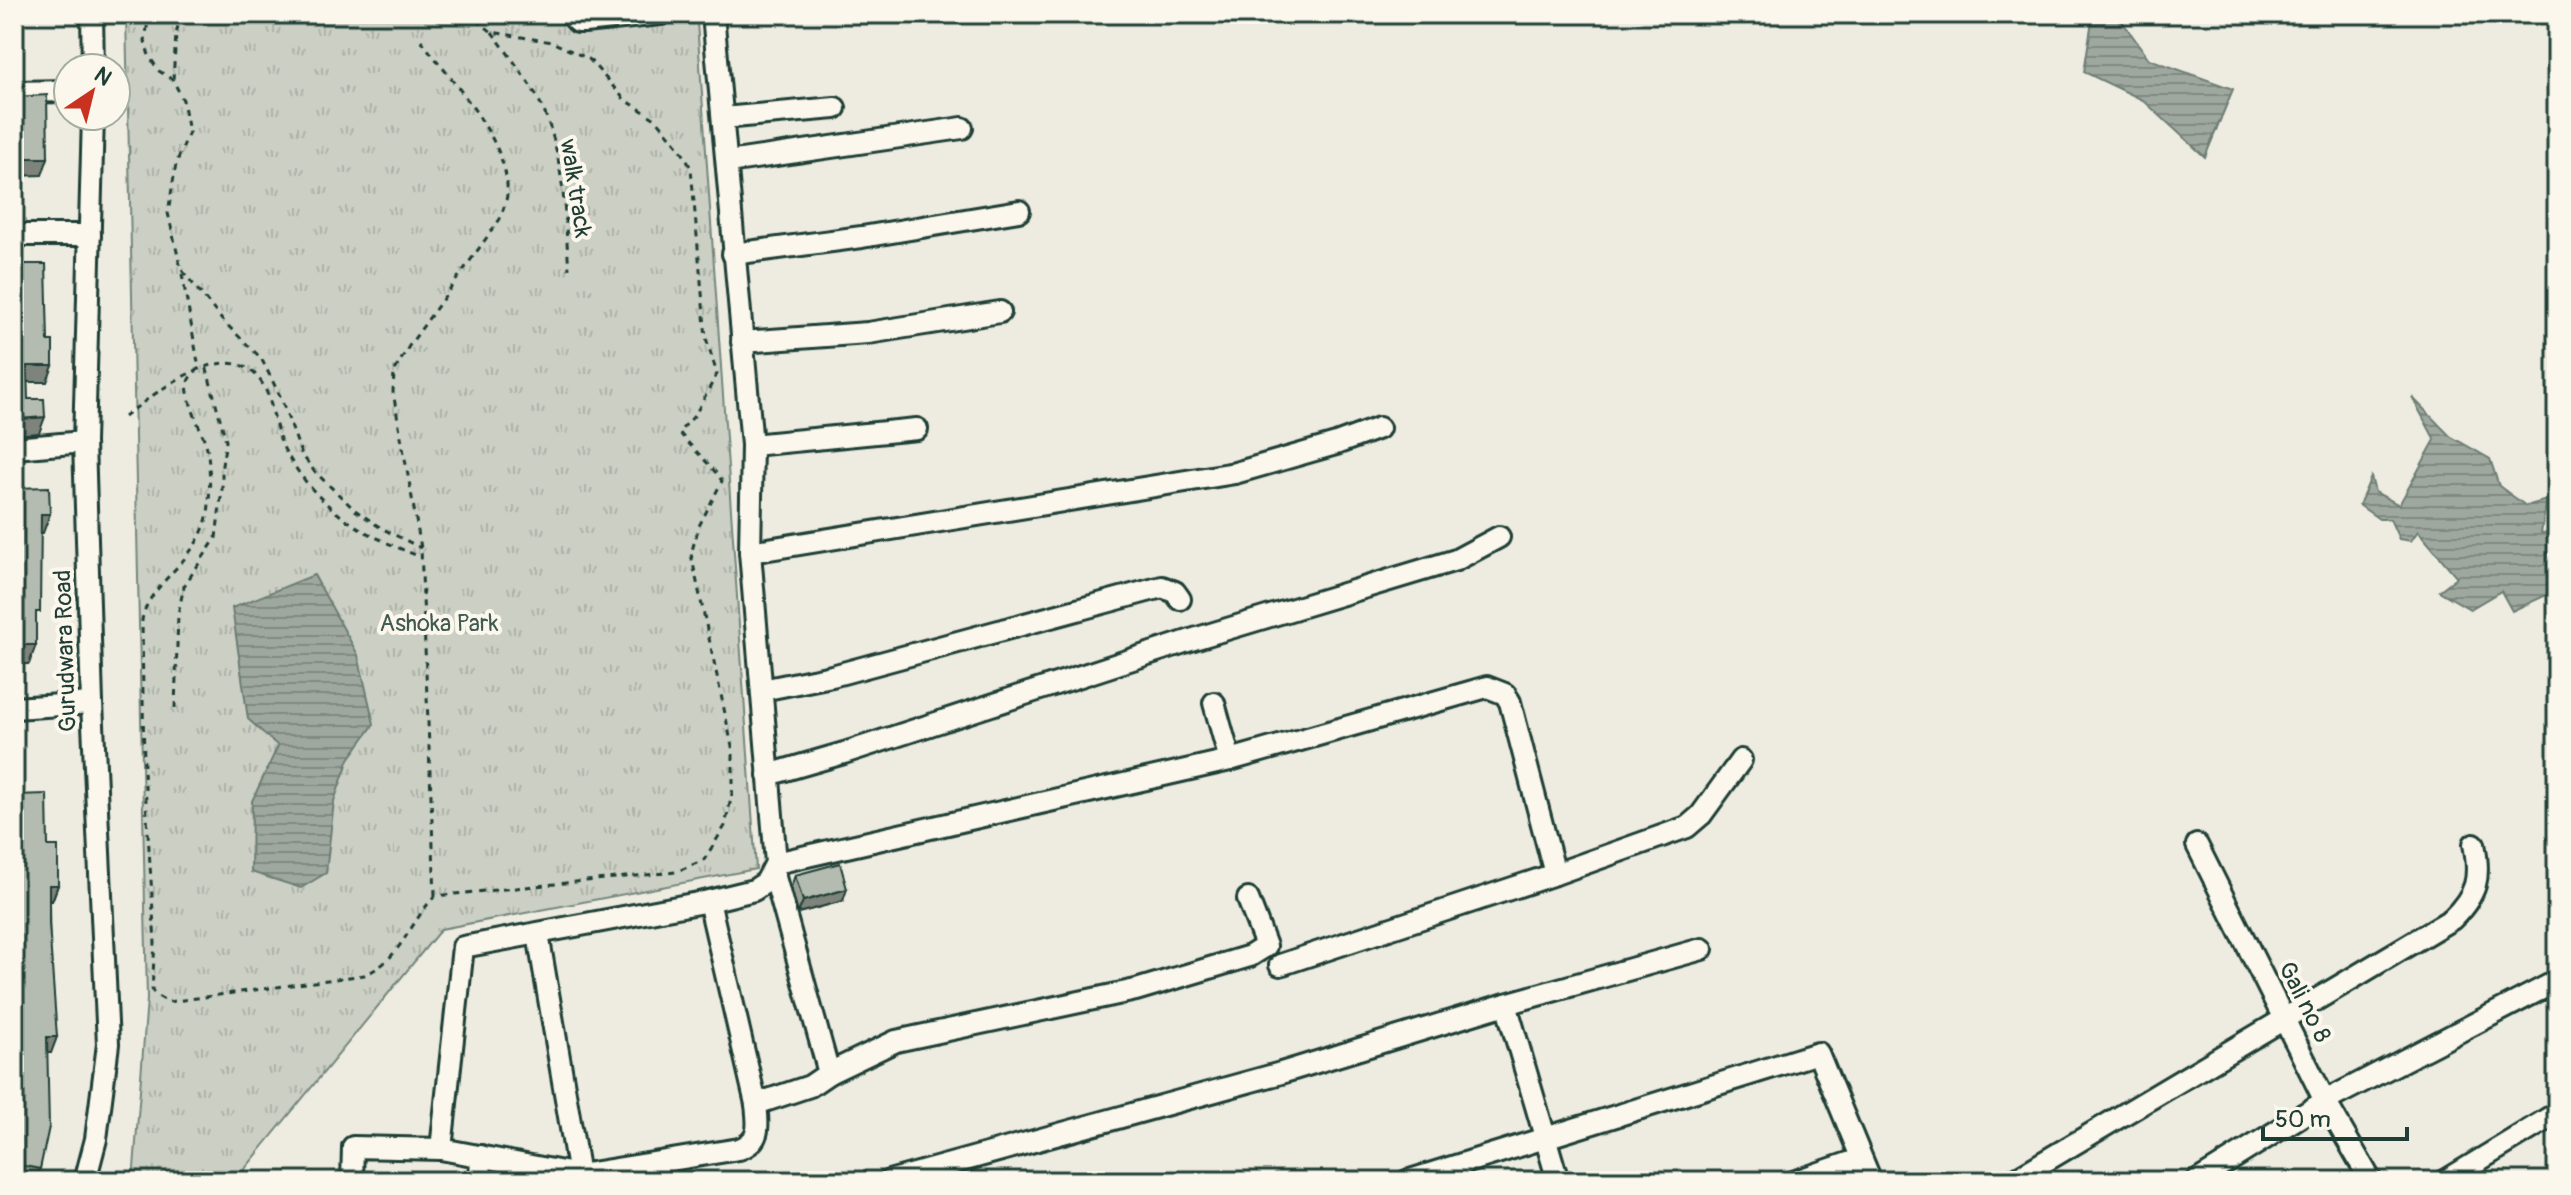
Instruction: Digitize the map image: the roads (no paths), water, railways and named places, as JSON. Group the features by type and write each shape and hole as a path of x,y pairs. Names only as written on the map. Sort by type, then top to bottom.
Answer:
{"street":[{"path":"92,14 93,52"},
{"path":"570,14 578,22 584,22 661,14"},
{"path":"713,14 752,445 750,552 774,867 829,1073"},
{"path":"14,92 52,91"},
{"path":"723,118 835,108"},
{"path":"728,162 962,128"},
{"name":"Gurudwara Road","path":"85,1181 96,1139 108,1044 92,703 84,442 93,132"},
{"path":"733,254 1019,211"},
{"path":"14,235 90,235"},
{"path":"742,342 868,333 1000,312"},
{"path":"750,552 1235,473 1336,444 1379,428"},
{"path":"752,445 917,429"},
{"path":"14,448 84,442"},
{"path":"768,775 1194,639 1456,560 1499,537"},
{"path":"762,690 832,676 1162,587 1175,592 1180,599"},
{"path":"441,1149 463,947 709,901 759,888 774,867 1230,760 1477,688 1497,689 1510,702 1555,874"},
{"path":"14,708 92,703"},
{"path":"1214,703 1230,760"},
{"path":"1280,965 1687,827 1701,815 1741,760"},
{"path":"2012,1181 2452,919 2475,888 2478,865 2474,844"},
{"name":"Gali no 8","path":"2197,845 2325,1101 2371,1181"},
{"path":"756,1104 810,1086 829,1073 896,1041 1136,990 1250,956 1266,946 1248,899"},
{"path":"352,1181 353,1147 441,1149 580,1178 746,1147 758,1133 756,1104 709,901"},
{"path":"538,934 580,1178"},
{"path":"889,1181 1281,1073 1506,1004 1702,949"},
{"path":"2197,1181 2325,1101 2557,981"},
{"path":"1506,1004 1558,1181"},
{"path":"1407,1181 1818,1053 1871,1181"},
{"path":"2445,1181 2557,1113"},
{"path":"480,1181 481,1156"},
{"path":"1796,1181 1860,1159"}],"park label":[{"name":"Ashoka Park","path":"439,623"}]}
